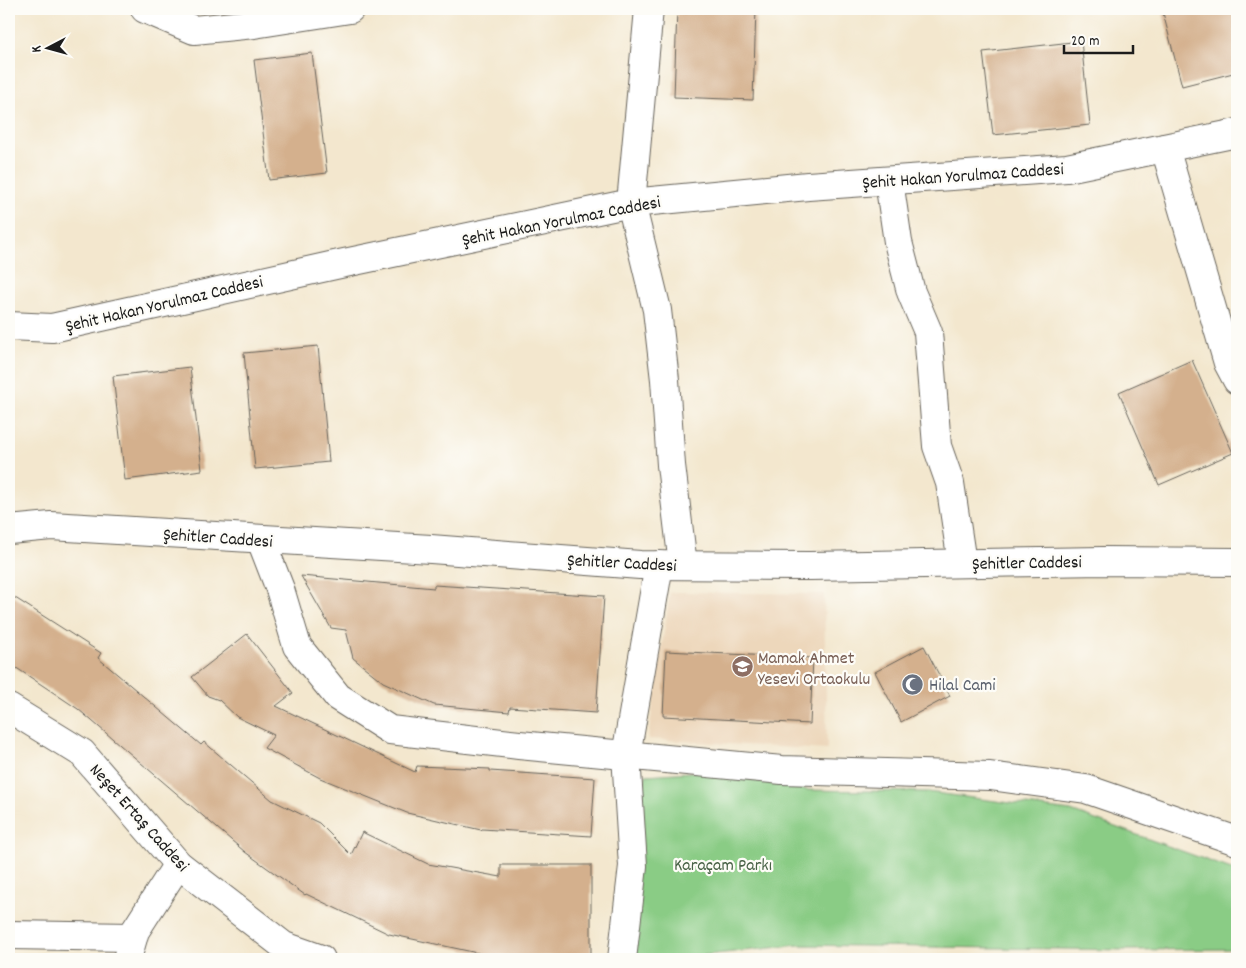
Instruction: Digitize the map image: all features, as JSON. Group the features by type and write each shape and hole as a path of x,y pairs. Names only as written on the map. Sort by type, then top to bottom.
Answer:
{"street":[{"path":"145,9 194,30 254,24 350,9"},
{"path":"622,959 633,866 626,755 671,565 671,465 666,380 656,310 631,203 649,9"},
{"name":"Şehit Hakan Yorulmaz Caddesi","path":"9,326 52,328 336,265 631,203 1067,168 1237,133"},
{"path":"1166,148 1228,363 1237,380"},
{"path":"889,181 898,242 909,284 928,332 937,446 950,483 962,563"},
{"name":"Şehitler Caddesi","path":"9,530 51,526 671,565 810,566 1102,561 1237,562"},
{"path":"261,540 280,589 297,646 338,697 390,730 519,745 782,770 990,776 1086,789 1237,841"},
{"name":"Neşet Ertaş Caddesi","path":"9,708 82,753 178,864 284,946 321,959"},
{"path":"9,935 130,948 135,930 178,864"}],"shaded area":[{"name":"Mamak Ahmet Yesevi Ortaokulu","path":"670,592 824,594 827,750 648,739"}],"green space":[{"name":"Karaçam Parkı","path":"706,771 808,790 928,792 1071,811 1237,871 1237,949 1127,950 799,945 706,955 687,959 626,959 637,825 646,775"}],"building":[{"path":"677,9 756,9 753,100 674,97"},
{"path":"1162,9 1237,9 1237,72 1182,86"},
{"path":"1081,41 1090,125 993,135 983,52"},
{"path":"312,53 327,173 269,180 254,60"},
{"path":"318,346 329,462 255,469 244,353"},
{"path":"1192,360 1233,453 1159,485 1119,392"},
{"path":"190,367 202,470 125,480 113,376"},
{"path":"301,576 434,588 434,585 604,596 596,713 510,707 509,712 434,705 383,682 353,658 346,630 331,628"},
{"path":"9,594 101,653 98,658 201,745 204,742 272,800 319,823 351,855 362,832 428,864 501,877 501,865 591,865 591,956 496,957 389,934 305,895 245,852 78,709 9,663"},
{"path":"247,634 293,693 276,706 415,772 417,766 490,769 490,771 595,778 591,836 481,830 407,813 320,778 264,748 274,735 237,717 219,700 208,696 192,677"},
{"name":"Hilal Cami","path":"924,646 950,696 901,722 875,672"},
{"path":"666,651 813,658 810,724 663,716"}],"place":[{"name":"Mamak Ahmet Yesevi Ortaokulu","path":"742,667"},
{"name":"Hilal Cami","path":"913,684"}]}
